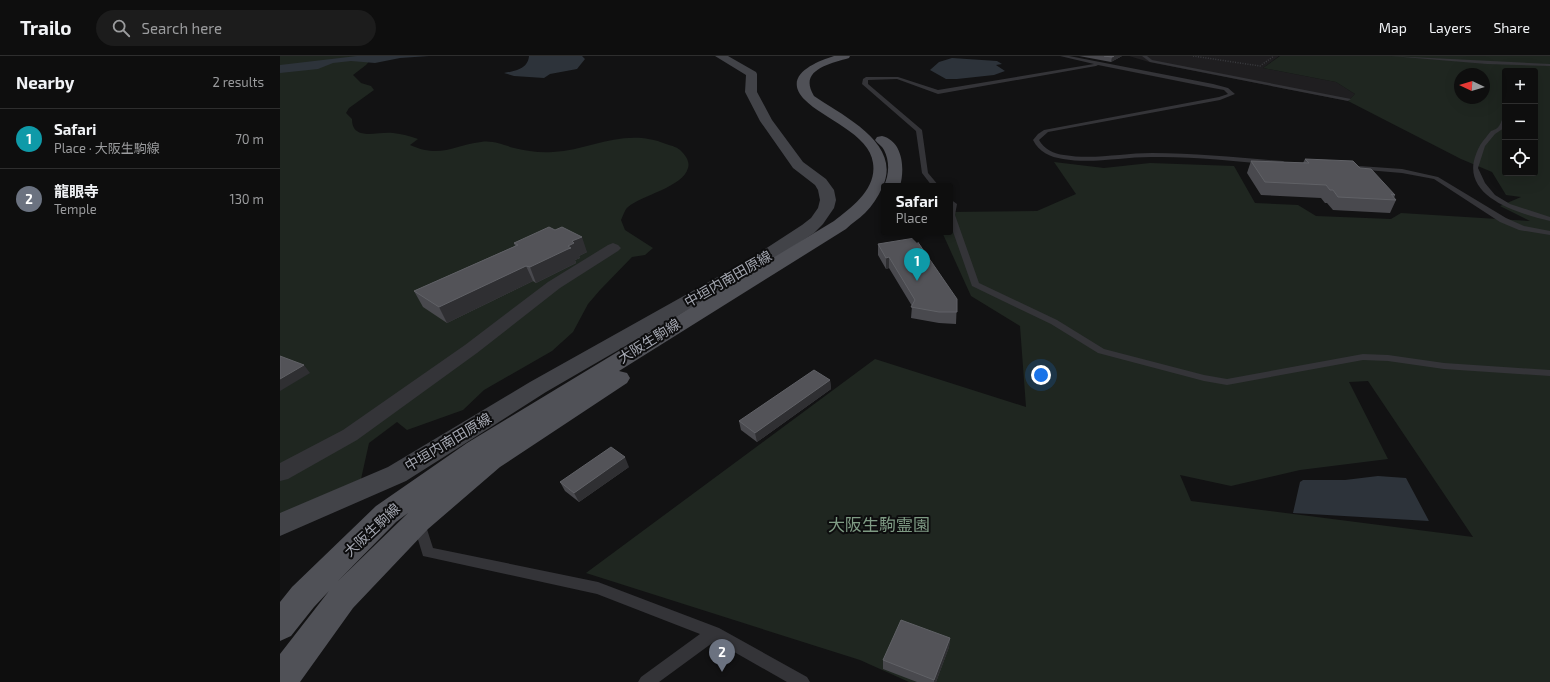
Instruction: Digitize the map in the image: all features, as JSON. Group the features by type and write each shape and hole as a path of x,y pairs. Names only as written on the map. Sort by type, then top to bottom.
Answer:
{"main road":[{"name":"中垣内南田原線","path":"280,525 397,474 538,387 754,264 797,238 818,220 826,208 828,200 826,190 821,182 798,165 766,121 751,92 752,74 720,56"},
{"name":"大阪生駒線","path":"850,57 830,66 818,76 816,85 822,95 886,143 893,156 896,166 893,183"},
{"name":"大阪生駒線","path":"280,626 303,598 386,514 476,449 840,225 859,210 878,180 881,167 879,158 871,146 856,131 809,98 803,91 801,82 804,75 812,68 825,62 850,57"},
{"name":"大阪生駒線","path":"280,681 342,598 418,521 491,460 722,312 826,248 856,228 881,205"}],"street":[{"path":"280,473 350,435 471,349 554,285 613,248"}],"lane":[{"path":"1062,56 1220,88 1232,94 1220,98 1046,131 1036,140 1039,146 1055,155 1069,158 1151,155 1288,163"},
{"path":"1144,56 1150,61 1348,99"},
{"path":"1393,56 1510,64 1550,65"},
{"path":"933,183 924,173 919,130 865,84 866,79 898,78 938,92 1103,64"},
{"path":"1510,64 1512,68"},
{"path":"1502,126 1482,146 1475,168 1485,190 1500,202 1522,211 1550,219"},
{"path":"1335,166 1405,170 1436,178 1503,220 1522,228 1550,233"},
{"path":"953,221 975,284 1054,322 1102,351 1204,378 1227,382 1363,357 1388,358 1444,366 1550,373"},
{"path":"418,521 428,552 598,588 714,633 802,682"},
{"path":"646,682 714,633"}],"path":[{"path":"1193,56 1260,66 1274,56"}],"shaded area":[{"path":"357,56 429,56 400,58 375,63 351,61 333,63 318,69 280,73 280,65"},
{"path":"529,56 582,56 585,59 577,69 550,74 544,78 514,76 504,73 524,67"},
{"path":"1129,56 1279,56 1263,68 1336,82 1355,94 1348,101 1149,62"},
{"path":"952,58 997,61 1002,64 996,65 1005,71 994,75 946,79 930,70 939,62"},
{"path":"1378,476 1406,478 1429,521 1293,513 1300,482 1303,480 1345,480"}],"green space":[{"path":"280,56 374,56 366,65 353,75 361,83 371,86 374,90 349,108 346,113 352,119 353,126 356,131 361,133 393,133 406,135 418,139 410,145 430,151 447,150 471,144 494,142 528,151 553,152 581,148 622,139 651,139 673,146 680,150 688,161 688,168 685,175 671,186 634,203 626,209 621,220 625,230 653,248 645,255 632,257 588,304 573,332 552,351 484,390 463,410 407,430 397,422 369,443 361,479 280,514"},
{"name":"大阪生駒霊園","path":"1280,56 1550,56 1550,682 909,682 860,660 586,573 875,359 1026,407 1020,326 971,296 943,235 953,235 953,212 1037,211 1076,194 1054,162 1104,168 1150,163 1234,166 1255,203 1298,205 1316,216 1391,219 1401,213 1530,221 1500,206 1521,197 1506,195 1492,172 1461,159 1348,101 1355,94 1336,82 1263,68","holes":["1368,381 1473,537 1191,501 1180,475 1231,486 1300,470 1388,459 1349,382"]}],"building":[{"path":"1305,159 1353,161 1360,168 1371,169 1395,195 1391,194 1396,200 1338,197 1333,190 1330,190 1326,185 1265,182 1251,161 1309,163"},
{"path":"549,227 555,230 562,227 582,237 572,241 574,243 568,246 571,248 530,267 526,266 439,307 414,291 518,245 514,243"},
{"path":"915,238 957,299 957,312 939,312 911,307 915,300 889,257 886,258 878,244"},
{"path":"280,356 304,365 280,379"},
{"path":"814,370 830,380 755,433 739,421"},
{"path":"611,447 625,457 574,493 560,482"},
{"path":"901,620 950,638 934,680 883,660"}],"place":[{"name":"Safari","path":"917,281"},
{"name":"龍眼寺","path":"722,672"}]}
